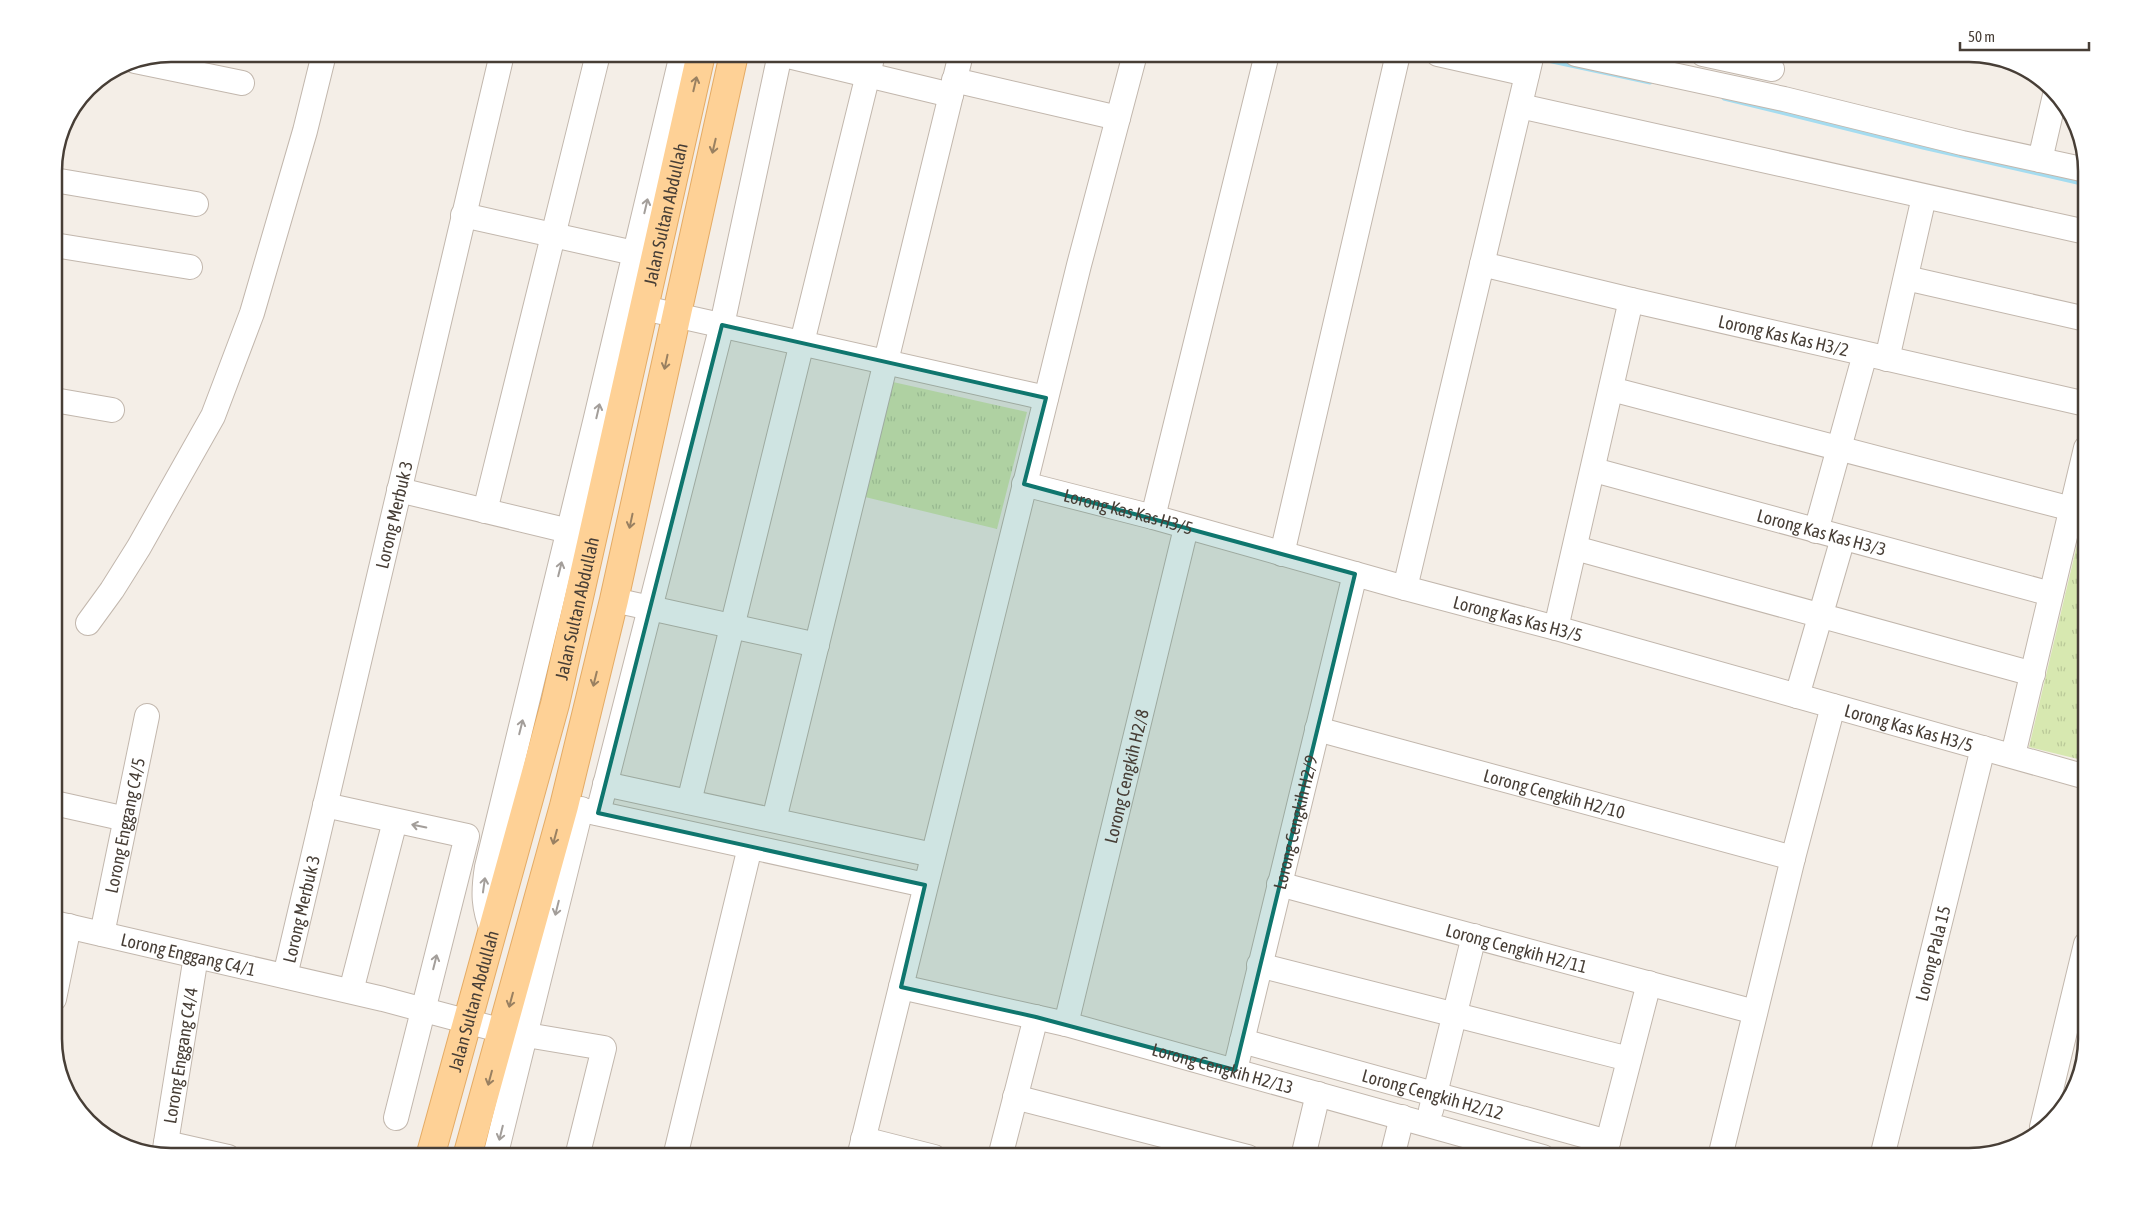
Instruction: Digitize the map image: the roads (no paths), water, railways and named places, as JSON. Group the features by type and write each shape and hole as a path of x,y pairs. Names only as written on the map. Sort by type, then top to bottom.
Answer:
{"main road":[{"name":"Jalan Sultan Abdullah","path":"433,1148 555,704 699,63"},
{"name":"Jalan Sultan Abdullah","path":"470,1148 514,1033 581,809 614,600 732,63"}],"street":[{"path":"861,1148 1024,484 1133,62"},
{"path":"1153,518 1265,62"},
{"path":"1282,554 1396,62"},
{"path":"1405,588 1530,64 1514,62"},
{"path":"1614,62 1776,97 1962,143 2077,168"},
{"path":"1740,62 1772,69"},
{"path":"88,623 112,590 139,547 213,416 252,313 305,131 322,63"},
{"name":"Lorong Merbuk 3","path":"285,976 500,63"},
{"path":"485,511 596,63"},
{"path":"493,932 486,916 483,893 487,866 569,531 680,63"},
{"path":"581,809 605,784 722,325 778,63"},
{"path":"851,63 870,65 953,88 1118,118"},
{"path":"774,820 959,63"},
{"path":"153,65 242,83"},
{"path":"689,802 870,65"},
{"path":"2040,160 2053,102"},
{"path":"1520,106 2077,230"},
{"path":"63,182 196,204"},
{"path":"1816,530 1839,448 1906,278 1924,197"},
{"path":"463,215 634,253"},
{"path":"63,246 190,267"},
{"name":"Lorong Kas Kas H3/2","path":"1482,264 2077,402"},
{"path":"1906,278 2077,317"},
{"path":"1556,628 1594,470 1631,300"},
{"path":"644,308 1046,398"},
{"path":"1611,389 2072,509"},
{"path":"63,402 112,410"},
{"name":"Lorong Kas Kas H3/3","path":"1594,470 2051,594"},
{"name":"Lorong Kas Kas H3/5","path":"1024,484 1556,628 2078,774"},
{"path":"2013,755 2077,486"},
{"path":"400,490 569,531"},
{"name":"Lorong Cengkih H2/8","path":"1066,1024 1186,528"},
{"path":"1797,696 1843,538"},
{"path":"1575,548 1820,617 2033,674"},
{"name":"Lorong Cengkih H2/9","path":"1235,1070 1355,574"},
{"path":"614,600 817,645"},
{"path":"1722,1148 1793,858 1833,706"},
{"name":"Lorong Enggang C4/5","path":"102,934 147,716"},
{"name":"Lorong Cengkih H2/10","path":"1317,729 1793,858"},
{"name":"Lorong Pala 15","path":"1884,1148 1983,748"},
{"path":"605,784 933,855"},
{"path":"63,805 126,818"},
{"path":"325,805 467,836 396,1118"},
{"path":"581,809 926,885"},
{"path":"352,991 396,820"},
{"path":"677,1148 750,846"},
{"name":"Lorong Cengkih H2/11","path":"1279,884 1755,1012"},
{"name":"Lorong Enggang C4/1","path":"63,925 352,991 514,1033 604,1048 579,1148"},
{"path":"1428,1124 1474,936"},
{"name":"Lorong Enggang C4/4","path":"165,1148 196,956"},
{"path":"1260,965 1629,1059"},
{"path":"2044,1119 2078,978"},
{"path":"1607,1148 1648,983"},
{"name":"Lorong Cengkih H2/13","path":"901,986 1066,1024 1512,1148"},
{"path":"1002,1148 1036,1017"},
{"path":"496,1148 514,1033"},
{"name":"Lorong Cengkih H2/12","path":"1242,1042 1436,1095 1600,1148"},
{"path":"1305,1148 1318,1094"},
{"path":"1015,1097 1213,1148"},
{"path":"1394,1148 1402,1117"}],"waterway":[{"path":"1558,62 1650,82"},
{"path":"1724,98 1923,147 2077,182"}]}
